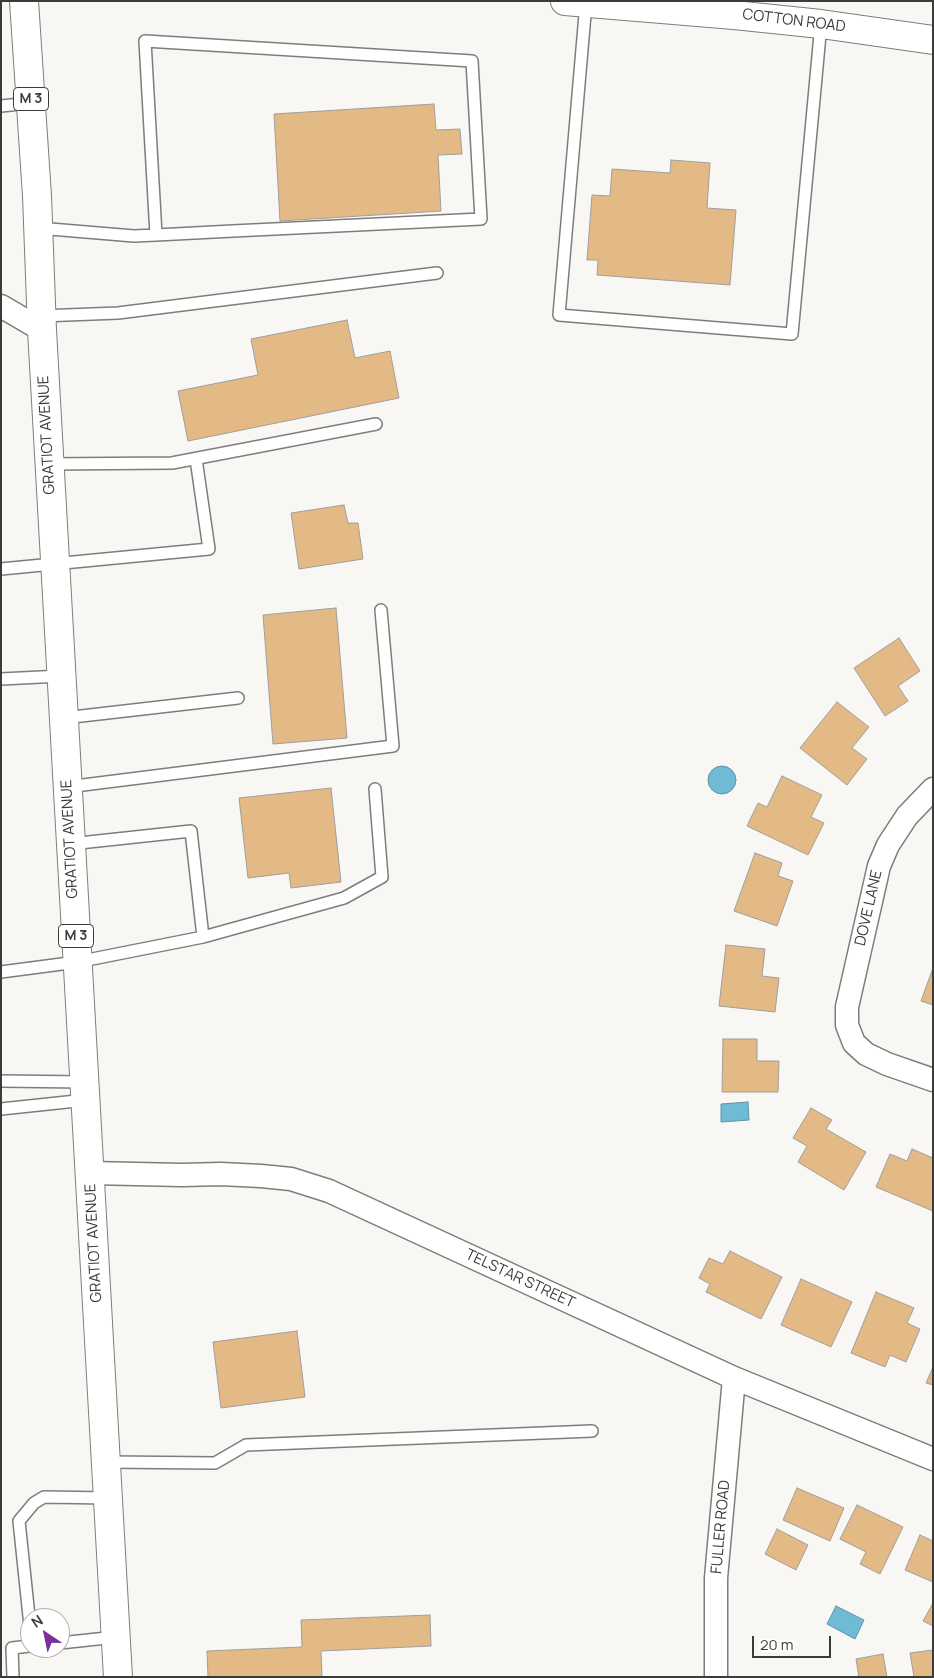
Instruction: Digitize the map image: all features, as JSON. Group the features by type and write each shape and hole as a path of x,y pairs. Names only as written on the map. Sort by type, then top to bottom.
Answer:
{"main road":[{"name":"GRATIOT AVENUE","path":"24,1 118,1677"},
{"name":"COTTON ROAD","path":"579,2 821,24 933,40"}],"street":[{"path":"1,306 41,323"},
{"name":"DOVE LANE","path":"933,789 908,816 888,845 879,866 847,1007 847,1025 854,1043 866,1054 887,1064 933,1080"},
{"name":"TELSTAR STREET","path":"90,1173 261,1176 291,1179 329,1190 734,1378 933,1459"},
{"name":"FULLER ROAD","path":"716,1677 716,1578 734,1378"}],"lane":[{"path":"579,2 559,315 792,334 821,24"},
{"path":"38,228 134,236 156,235 234,231 481,219 472,61 145,41 156,235"},
{"path":"1,106 31,103"},
{"path":"41,323 438,273"},
{"path":"49,464 172,463 376,424"},
{"path":"1,569 209,549 196,459"},
{"path":"67,787 393,746 381,610"},
{"path":"1,679 61,676"},
{"path":"64,718 238,698"},
{"path":"1,972 77,962 202,937 344,898 382,877 374,789"},
{"path":"70,844 190,831 202,937"},
{"path":"1,1081 85,1091"},
{"path":"1,1109 85,1091"},
{"path":"106,1462 215,1463 246,1445 592,1431"},
{"path":"28,1608 19,1521 34,1503 44,1497 108,1498"},
{"path":"70,1642 116,1637"},
{"path":"13,1677 12,1648 20,1647"}],"water":[{"path":"722,766 732,770 736,780 732,790 722,794 712,790 708,780 712,770"},
{"path":"748,1102 749,1120 721,1122 721,1104"},
{"path":"836,1606 864,1620 855,1639 827,1624"}],"building":[{"path":"434,104 436,130 460,129 462,154 438,155 441,211 280,221 274,114"},
{"path":"671,160 710,163 707,208 736,210 730,285 597,275 598,260 587,260 592,195 610,196 612,169 670,173"},
{"path":"347,320 355,358 390,351 399,398 188,441 178,391 258,375 251,339"},
{"path":"344,505 348,523 358,523 363,559 299,569 291,513"},
{"path":"336,608 347,738 273,744 263,615"},
{"path":"899,638 920,671 898,686 908,701 885,716 854,668"},
{"path":"837,702 869,727 852,748 867,759 847,785 800,748"},
{"path":"782,776 822,795 811,817 824,823 808,855 747,826 758,803 767,807"},
{"path":"331,788 341,882 291,888 289,873 248,878 239,798"},
{"path":"755,853 782,863 778,876 793,881 777,926 734,911"},
{"path":"726,945 765,949 762,976 779,978 775,1012 719,1006"},
{"path":"933,968 933,1005 921,1001"},
{"path":"723,1039 757,1039 757,1061 779,1061 778,1092 722,1092"},
{"path":"811,1108 832,1120 826,1129 866,1152 844,1190 798,1162 807,1146 793,1138"},
{"path":"912,1149 933,1158 933,1211 876,1187 890,1154 907,1161"},
{"path":"730,1251 782,1277 761,1319 706,1292 710,1284 699,1278 709,1258 723,1264"},
{"path":"801,1279 852,1302 831,1347 781,1325"},
{"path":"876,1292 914,1308 907,1323 920,1329 906,1362 890,1355 885,1367 851,1353"},
{"path":"297,1331 305,1397 221,1408 213,1342"},
{"path":"933,1367 933,1385 926,1383"},
{"path":"797,1488 844,1508 830,1541 783,1520"},
{"path":"857,1505 903,1527 880,1574 860,1564 866,1552 840,1539"},
{"path":"777,1529 808,1545 796,1570 765,1554"},
{"path":"920,1535 933,1541 933,1582 905,1570"},
{"path":"933,1603 933,1626 923,1621"},
{"path":"430,1615 431,1646 321,1651 322,1677 208,1677 207,1651 302,1647 301,1620"},
{"path":"933,1650 933,1677 914,1677 910,1653"},
{"path":"883,1654 887,1677 859,1677 856,1659"}]}
